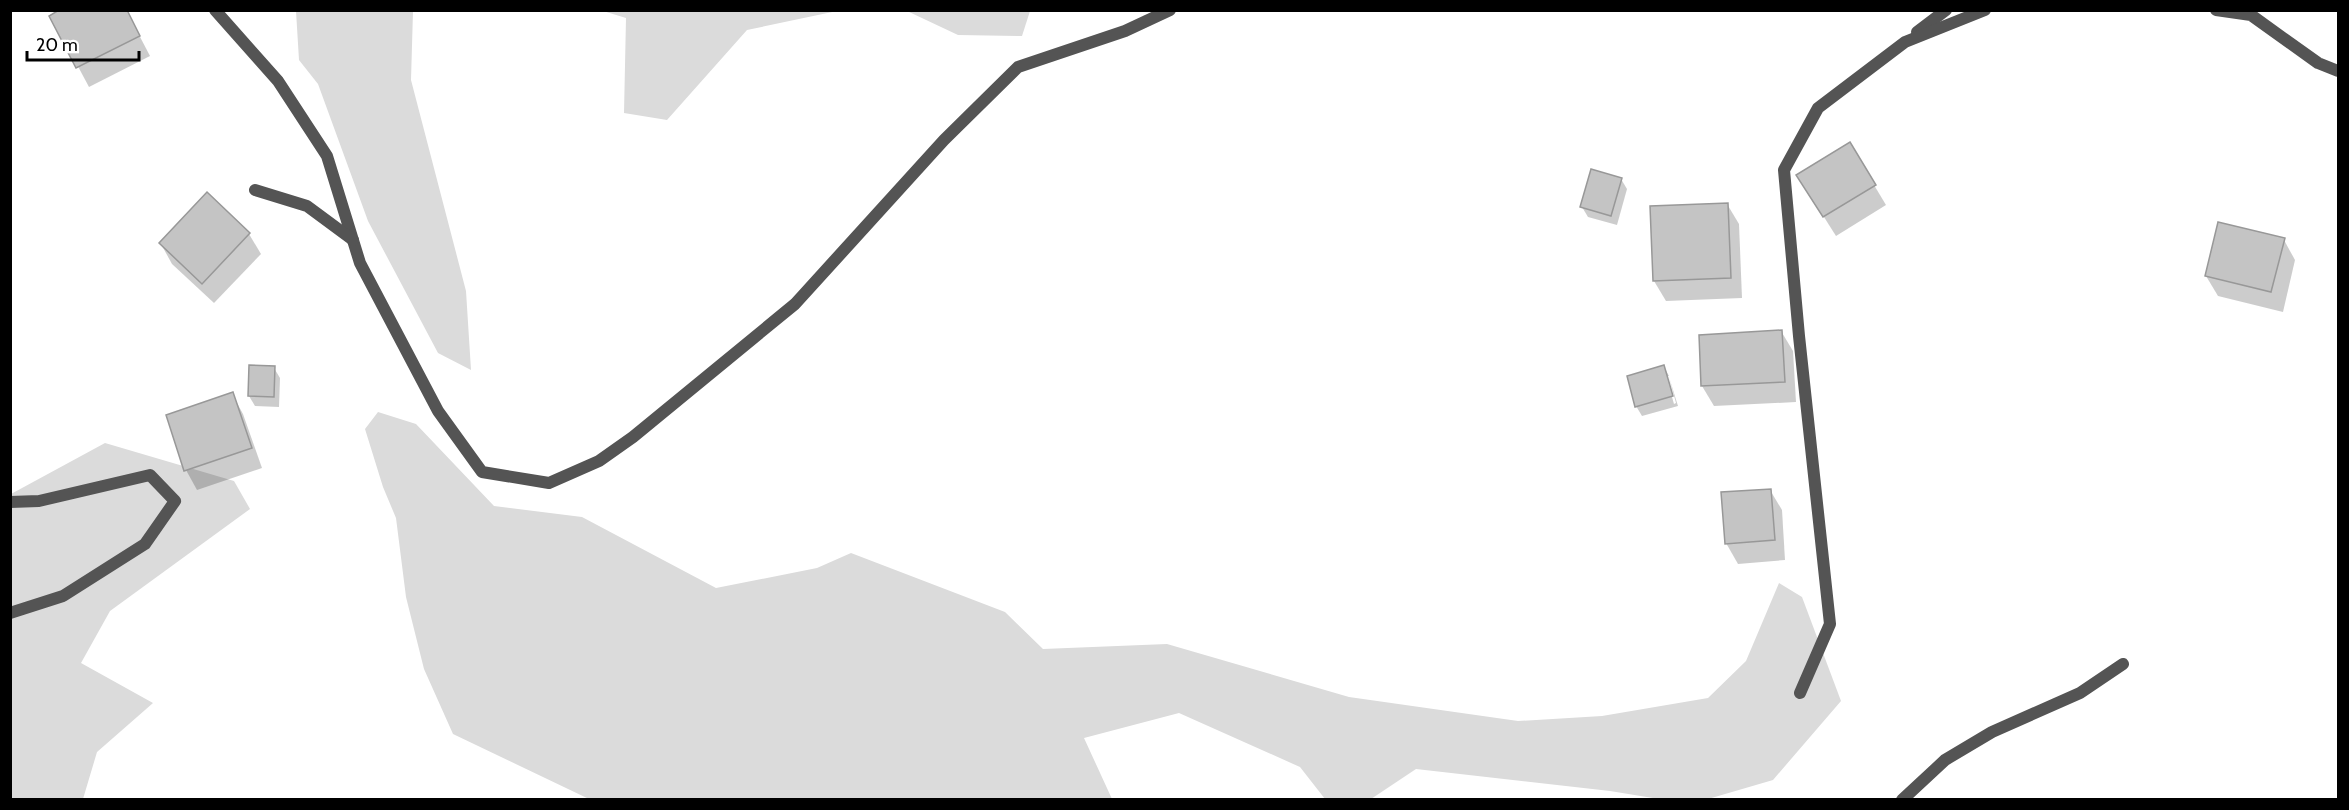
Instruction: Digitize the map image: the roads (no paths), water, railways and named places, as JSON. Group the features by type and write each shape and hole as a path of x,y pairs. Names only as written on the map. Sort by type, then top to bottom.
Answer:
{"street":[{"path":"215,10 278,81 327,156 360,263 438,411 482,472 549,483 599,461 633,437 795,304 944,140 1018,67 1125,31 1170,10"},
{"path":"1800,693 1830,624 1784,170 1818,108 1946,10"},
{"path":"1905,42 1985,10"},
{"path":"2216,10 2251,15 2318,63 2338,71"},
{"path":"255,190 307,206 353,240"},
{"path":"10,502 39,501 150,475 175,501 145,544 63,596 10,614"},
{"path":"1902,800 1945,760 1992,732 2080,693 2123,664"}]}
